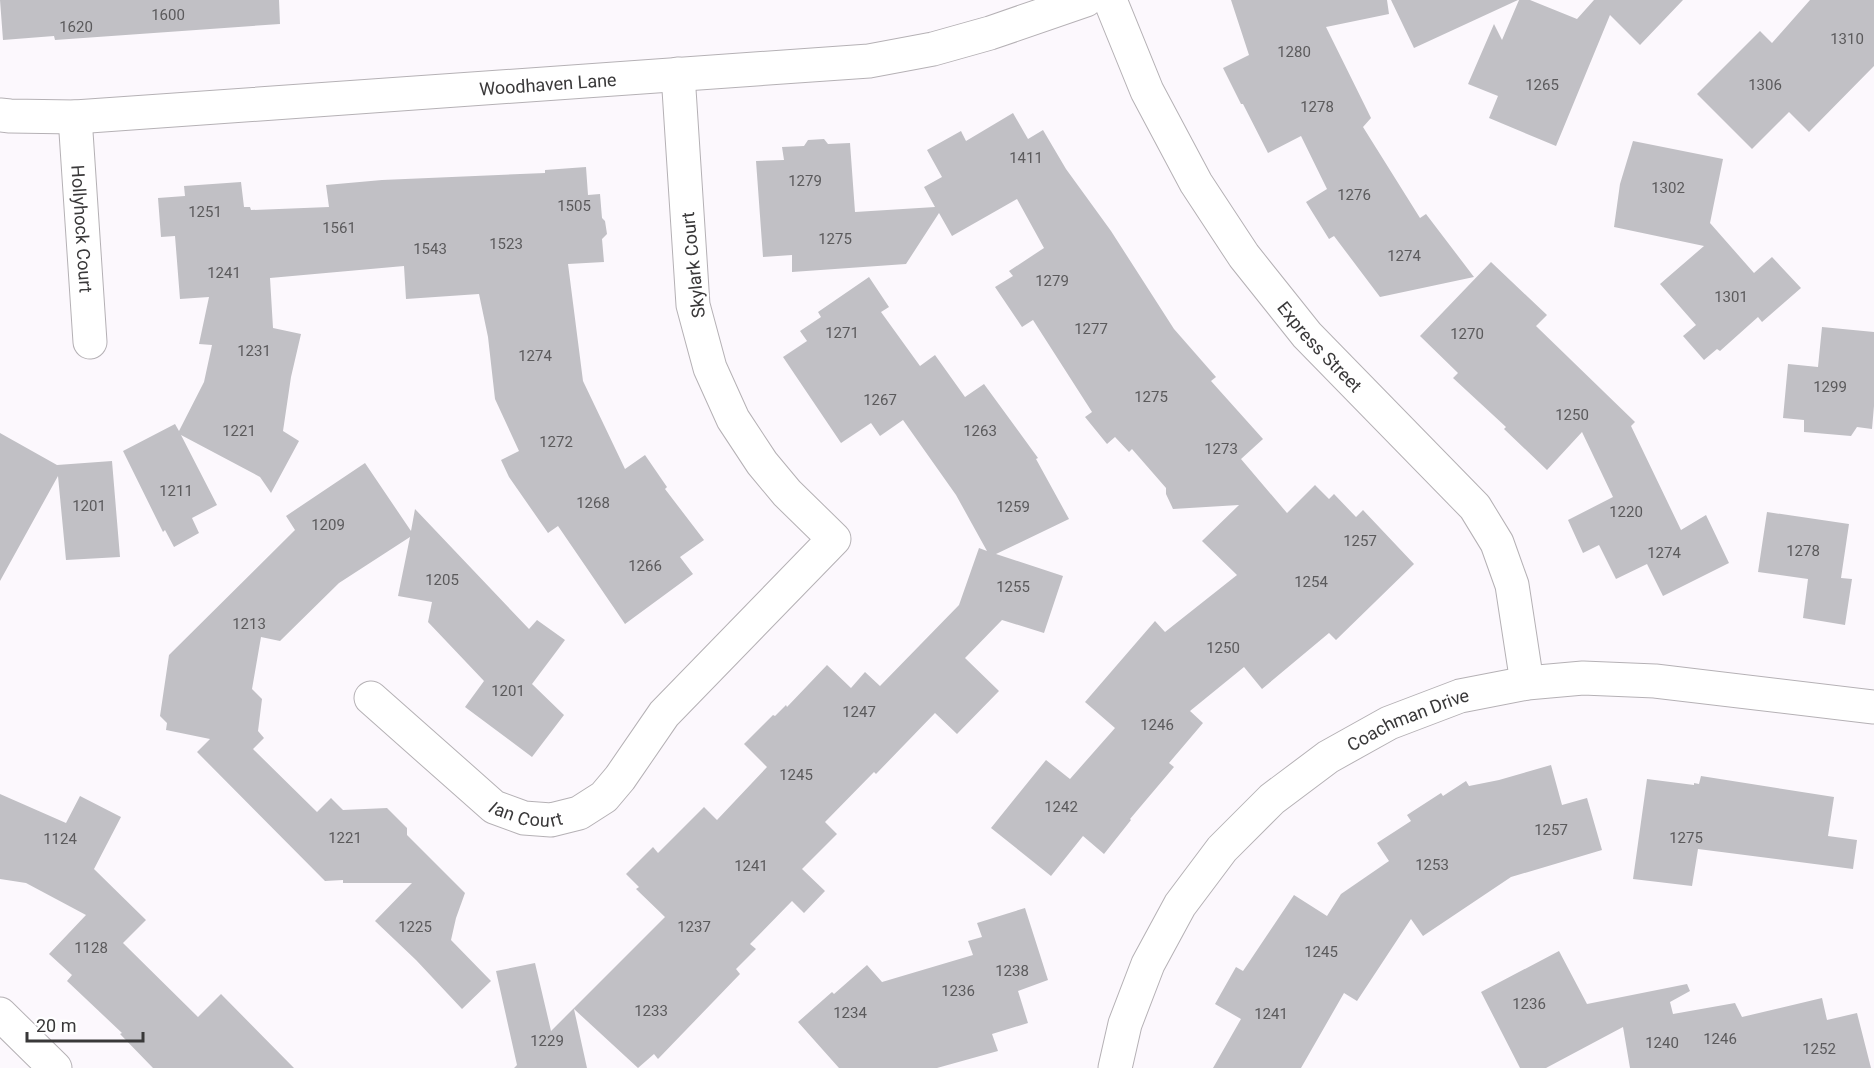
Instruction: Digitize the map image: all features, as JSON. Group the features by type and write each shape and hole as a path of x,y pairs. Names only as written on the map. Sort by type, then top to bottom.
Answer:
{"street":[{"name":"Woodhaven Lane","path":"0,115 75,117 869,61 933,49 990,33 1086,0"},
{"name":"Express Street","path":"1110,0 1147,91 1196,183 1244,256 1307,335 1475,507 1497,543 1512,585 1527,683"},
{"name":"Skylark Court","path":"672,705 834,539 787,493 762,463 733,419 710,368 693,305 678,74"},
{"name":"Hollyhock Court","path":"75,117 90,342"},
{"name":"Coachman Drive","path":"1115,1068 1125,1024 1148,964 1180,905 1222,849 1272,799 1328,757 1389,723 1460,696 1527,683 1583,678 1655,681 1874,707"},
{"name":"Ian Court","path":"371,698 494,807 524,818 551,820 579,813 604,796 620,778 672,705"},
{"path":"0,1014 55,1068"}],"building":[{"path":"0,0 279,0 280,24 55,40 54,36 3,40"},
{"path":"1231,0 1387,0 1389,14 1326,27 1371,118 1363,127 1420,218 1426,214 1474,277 1380,297 1334,236 1329,239 1306,202 1327,189 1301,136 1268,153 1223,68 1249,55"},
{"path":"1391,0 1518,0 1414,48"},
{"path":"1519,0 1530,0 1577,19 1594,0 1683,0 1640,45 1610,15 1556,146 1489,118 1498,96 1468,84 1494,24 1502,40"},
{"path":"1810,0 1874,0 1874,66 1809,132 1789,112 1752,149 1697,94 1760,31 1772,43"},
{"path":"1013,113 1028,139 1043,130 1066,169 1111,231 1174,329 1216,377 1211,381 1263,439 1241,459 1287,513 1315,485 1329,499 1334,494 1356,517 1363,510 1414,564 1336,640 1329,633 1262,689 1244,667 1190,711 1203,723 1169,763 1174,767 1104,854 1083,836 1051,876 991,828 1046,760 1070,779 1115,728 1085,702 1155,621 1165,632 1237,575 1202,541 1239,505 1173,509 1166,494 1166,488 1132,449 1129,452 1115,437 1107,444 1085,417 1092,412 1033,320 1022,327 995,287 1013,276 1009,271 1044,248 1017,199 952,236 939,213 906,264 792,272 792,255 763,257 756,161 784,160 782,147 804,146 808,140 824,139 828,144 850,143 855,212 935,207 924,187 942,177 927,150 961,131 966,141"},
{"path":"1633,141 1723,159 1710,223 1754,273 1772,257 1801,288 1762,322 1758,317 1720,351 1717,349 1704,360 1683,336 1696,325 1660,284 1704,246 1614,227 1620,184"},
{"path":"586,167 588,195 600,194 602,218 605,221 607,234 602,239 604,262 568,264 583,381 625,469 645,455 667,487 665,489 704,540 680,557 693,574 625,624 558,526 548,533 509,477 501,460 519,451 495,399 488,337 479,294 406,299 404,266 270,278 273,328 301,334 291,377 283,431 299,441 271,493 260,477 181,435 217,505 192,518 199,533 174,547 165,530 163,532 123,451 175,424 179,431 204,382 212,345 199,344 209,297 180,299 175,236 161,237 158,198 185,196 184,186 241,182 244,207 250,207 251,210 329,207 326,185 382,180 545,173 545,170"},
{"path":"1491,262 1547,315 1536,326 1635,422 1631,426 1681,530 1706,515 1729,563 1663,596 1647,564 1616,579 1599,545 1583,553 1568,520 1613,497 1582,432 1547,470 1504,429 1506,427 1453,378 1458,373 1420,336"},
{"path":"869,277 889,307 881,312 920,366 935,355 965,397 984,384 1038,458 1036,459 1069,519 996,554 1063,576 1044,633 1002,620 965,658 999,691 957,734 935,713 876,774 874,772 825,822 837,834 802,869 825,891 804,913 792,901 750,944 756,949 736,969 740,974 658,1059 654,1054 638,1068 574,1009 587,1068 514,1068 517,1065 496,971 535,963 551,1031 665,917 636,889 639,887 626,874 653,847 658,853 704,807 717,820 767,767 744,744 773,715 775,716 786,705 787,707 827,665 851,688 865,672 880,686 959,605 979,548 987,551 956,495 903,420 880,436 871,423 841,443 783,357 807,341 800,331 821,317 818,312"},
{"path":"1822,327 1874,332 1872,429 1857,427 1851,436 1804,432 1804,420 1783,418 1788,364 1818,367"},
{"path":"0,433 57,465 112,461 120,557 66,560 58,476 0,581"},
{"path":"365,463 411,531 415,509 529,629 537,620 565,640 532,684 564,715 532,757 465,707 484,681 428,622 432,602 398,596 410,537 339,583 280,641 261,637 252,689 262,699 258,731 264,738 253,749 317,812 331,798 343,810 387,808 407,828 407,835 465,893 451,940 491,981 462,1009 375,921 412,883 325,881 197,752 210,739 166,730 167,723 160,716 169,655 295,530 286,516"},
{"path":"1767,512 1849,524 1841,578 1852,579 1845,625 1803,618 1808,579 1758,572"},
{"path":"1551,765 1562,805 1587,798 1602,850 1511,877 1423,936 1411,919 1357,1001 1344,993 1301,1068 1213,1068 1241,1019 1215,1004 1236,967 1243,971 1294,895 1327,916 1341,894 1389,861 1377,843 1411,821 1407,815 1441,793 1443,796 1466,781 1469,786"},
{"path":"1701,776 1834,797 1828,836 1857,840 1853,869 1698,849 1692,886 1633,879 1647,779 1694,785 1694,783 1699,784"},
{"path":"0,794 66,823 80,796 121,817 94,869 146,920 123,943 198,1017 221,994 294,1068 153,1068 120,1034 122,1033 67,981 72,975 49,954 86,915 26,883 0,879"},
{"path":"1025,908 1048,980 1018,991 1028,1023 992,1034 998,1051 937,1068 839,1068 798,1022 867,965 882,982 973,955 968,941 982,937 977,923"},
{"path":"1559,951 1587,1004 1687,984 1690,991 1670,1002 1673,1014 1735,1003 1742,1017 1822,998 1827,1020 1857,1013 1871,1068 1630,1068 1623,1027 1546,1068 1520,1068 1481,992"}]}
